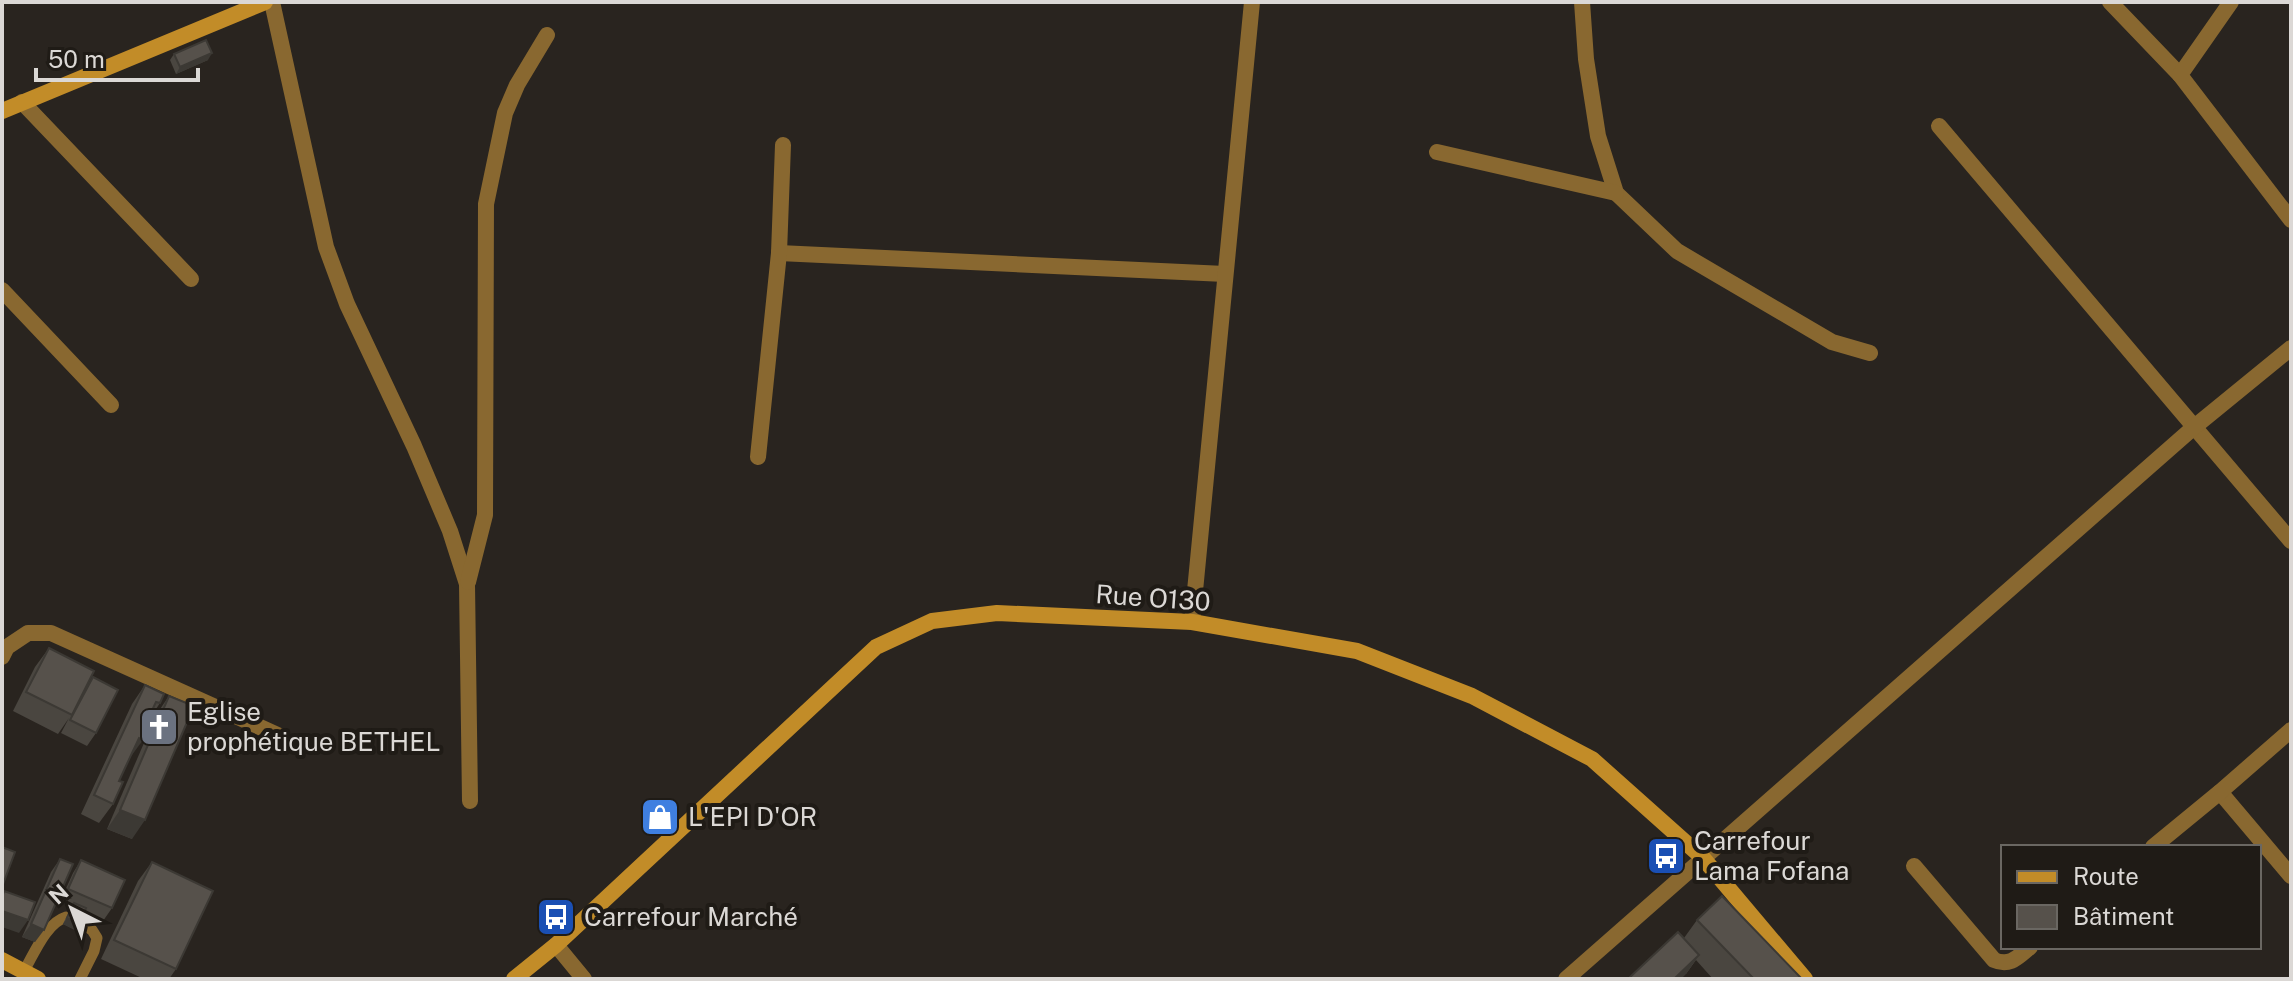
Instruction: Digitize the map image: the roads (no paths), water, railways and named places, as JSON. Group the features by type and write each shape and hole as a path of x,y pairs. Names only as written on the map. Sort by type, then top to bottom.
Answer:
{"street":[{"path":"2,111 265,2"},
{"path":"272,2 326,247 347,304 450,531 467,584"},
{"path":"1192,622 1252,2"},
{"path":"1582,2 1586,59 1598,136 1616,193 1677,251 1832,342 1870,353"},
{"path":"2110,2 2180,75 2291,220"},
{"path":"2180,75 2231,2"},
{"path":"470,801 467,584 485,515 486,204 505,113 517,85 547,35"},
{"path":"22,102 191,279"},
{"path":"1939,126 2291,541"},
{"path":"758,457 779,253 783,145"},
{"path":"1437,152 1616,193"},
{"path":"779,253 1225,274"},
{"path":"2,290 111,405"},
{"path":"1566,979 2193,428 2291,348"},
{"name":"Rue O130","path":"514,979 556,945 876,647 932,621 997,613 1192,622 1357,651 1472,696 1592,759 1703,858 1805,979"},
{"path":"2,657 7,647 28,633 51,633 282,737"},
{"path":"2155,845 2291,730"},
{"path":"2220,792 2291,876"},
{"path":"1914,866 1994,960 2003,964 2012,962 2028,949"},
{"path":"556,945 584,979"},
{"path":"2,960 31,975"}],"lane":[{"path":"31,975 51,927 66,917"},
{"path":"79,922 92,930 97,938 80,979"}],"place":[{"name":"Eglise prophétique BETHEL","path":"159,727"},
{"name":"L'EPI D'OR","path":"660,817"},
{"name":"Carrefour Lama Fofana","path":"1666,856"},
{"name":"Carrefour Marché","path":"556,917"}]}
